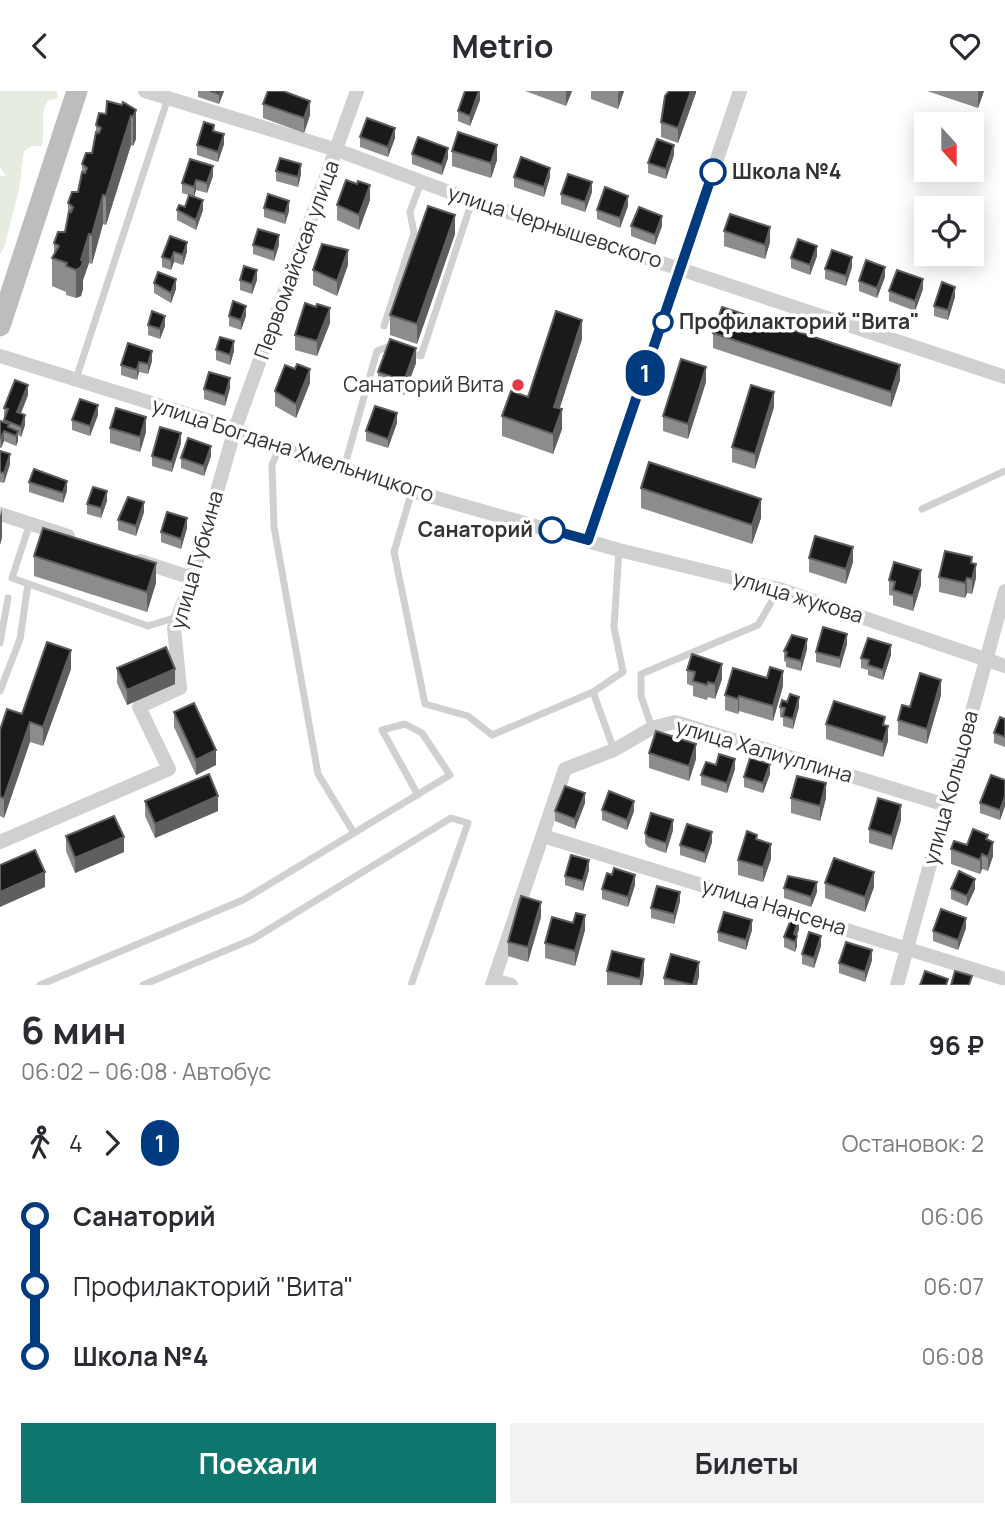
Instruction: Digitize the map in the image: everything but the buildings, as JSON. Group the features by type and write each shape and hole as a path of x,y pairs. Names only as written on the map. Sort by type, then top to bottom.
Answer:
{"street":[{"path":"0,325 76,91"},
{"name":"улица Чернышевского","path":"145,91 337,150 472,201 1005,377"},
{"name":"Первомайская улица","path":"234,429 357,91"},
{"path":"588,540 740,91"},
{"name":"улица Богдана Хмельницкого","path":"0,356 234,429 279,448 412,491 588,540"},
{"name":"улица Губкина","path":"0,842 169,769 139,707 180,688 174,628 192,578 234,429"},
{"path":"0,515 80,540"},
{"name":"улица жукова","path":"588,540 779,589 1005,666"},
{"path":"130,557 192,578"},
{"name":"улица Кольцова","path":"897,985 1005,591"},
{"name":"улица Халиуллина","path":"493,982 565,769 614,750 652,728 675,722 946,805"},
{"name":"улица Нансена","path":"543,837 1005,979"},
{"path":"493,982 511,985"}],"lane":[{"path":"76,379 168,98"},
{"path":"384,326 414,233 410,212 421,182"},
{"path":"343,469 377,351 390,346 421,356 472,201"},
{"path":"279,448 272,465 274,527 318,774 354,833"},
{"path":"922,509 1005,471"},
{"path":"412,491 394,552 425,704 468,716 492,735 593,692 623,672 614,627 619,550"},
{"path":"30,523 12,578 148,626 178,617"},
{"path":"0,691 20,639 28,584"},
{"path":"652,728 641,696 641,674 758,625 779,589"},
{"path":"0,643 8,598"},
{"path":"593,692 614,750"},
{"path":"40,985 243,900 418,795 450,775 422,733 405,724 382,730 418,795"},
{"path":"143,985 253,939 451,818 468,823 411,985"}],"shaded area":[{"path":"0,91 57,91 58,98 47,101 45,107 42,146 32,146 24,151 19,190 4,248 0,254 0,176 6,176 0,167"}],"bus line":[{"name":"1","path":"552,530 588,540 713,172"}],"place":[{"name":"Школа №4","path":"713,172"},
{"name":"Профилакторий \"Вита\"","path":"663,322"},
{"name":"Санаторий Вита","path":"518,385"},
{"name":"Санаторий","path":"552,530"}]}
